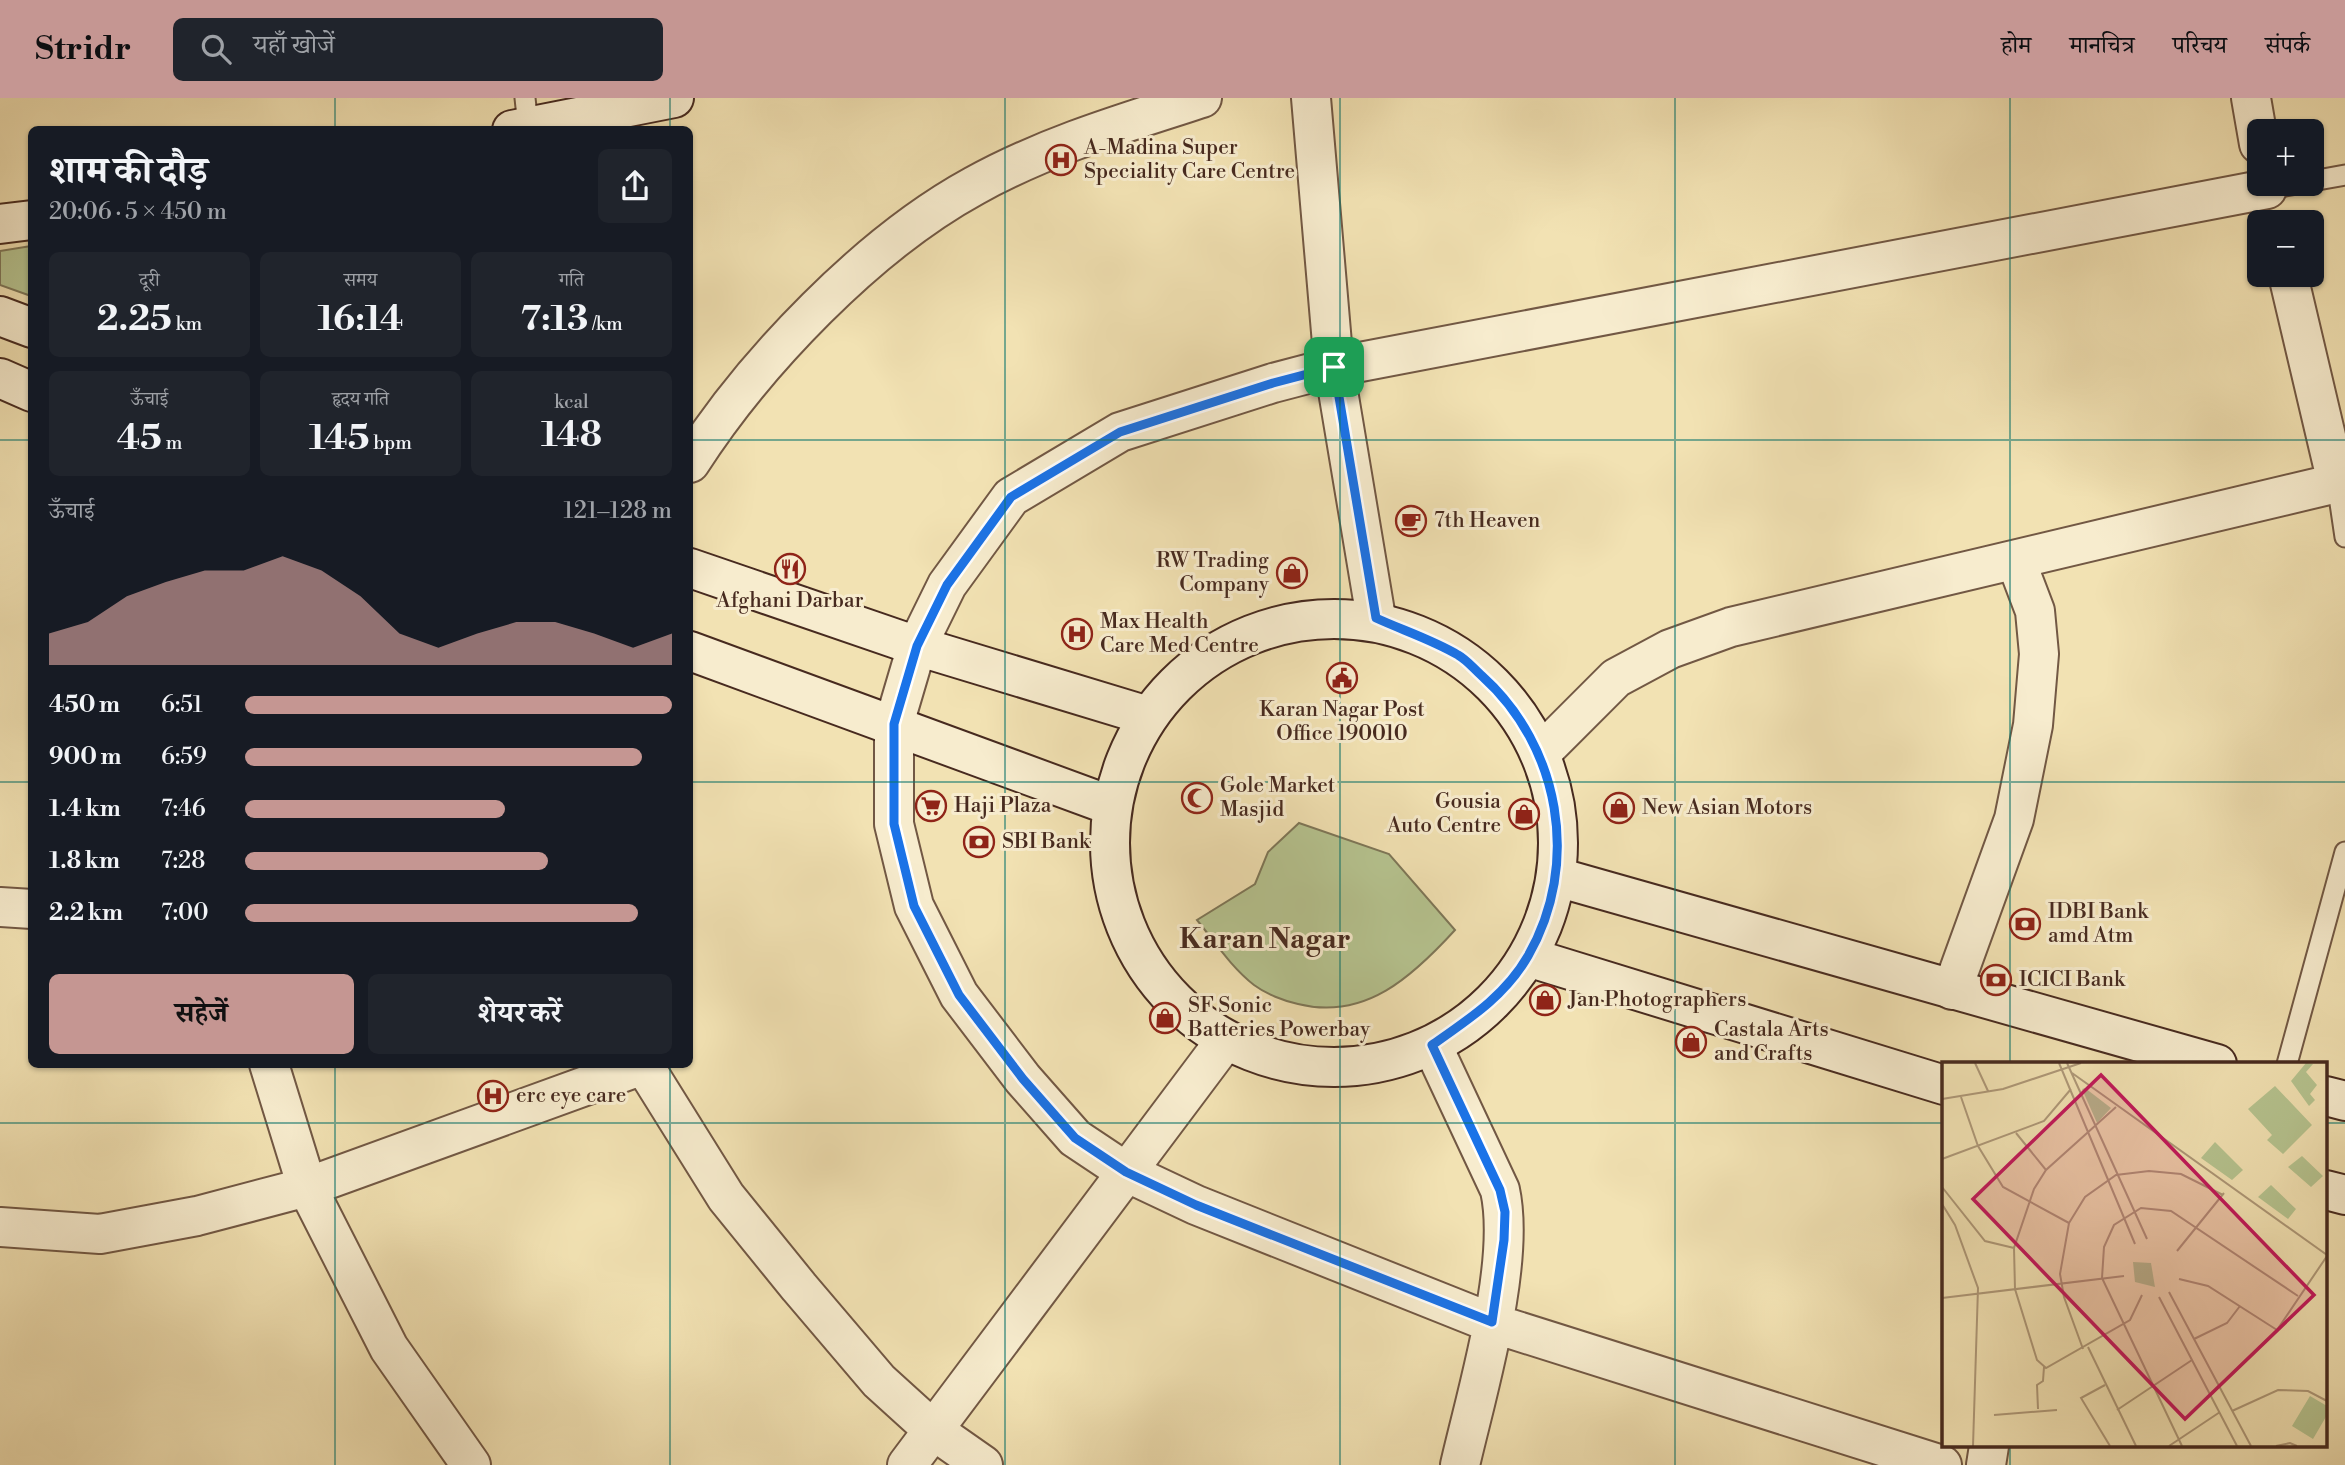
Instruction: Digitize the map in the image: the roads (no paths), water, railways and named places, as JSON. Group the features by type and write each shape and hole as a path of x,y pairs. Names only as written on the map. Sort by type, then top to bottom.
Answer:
{"street":[{"path":"522,118 674,98"},
{"path":"693,458 705,439 783,344 884,247 973,186 1059,145 1202,98"},
{"path":"1311,98 1334,367 1376,618"},
{"path":"2251,98 2255,119"},
{"path":"1942,1465 1492,1322 1196,1205 1126,1172 1075,1138 1023,1079 959,995 914,906 894,824 894,724 917,646 947,585 1011,497 1120,432 1273,383 1334,367 2271,196"},
{"path":"0,224 28,220"},
{"path":"1541,753 1616,678 1670,649 1731,628 2341,482 2291,287"},
{"path":"0,316 28,326"},
{"path":"0,378 28,390"},
{"path":"1952,990 2014,819 2033,725 2039,654 2035,611 2016,561"},
{"path":"693,569 917,646 1148,716"},
{"path":"1376,618 1459,656 1507,698 1541,753 1557,814 1557,877 1546,918 1528,957 1493,1002 1432,1045 1376,1065 1298,1066 1225,1041 1173,1002 1134,949 1112,887 1108,847 1112,806 1125,760 1148,716 1186,674 1234,642 1288,623 1376,618"},
{"path":"693,652 1112,806"},
{"path":"1557,877 2210,1062"},
{"path":"0,907 28,909"},
{"path":"1528,957 1942,1083"},
{"path":"906,1465 1225,1041"},
{"path":"1432,1045 1500,1190 1505,1212 1492,1322 1460,1465"},
{"path":"270,1068 307,1187 390,1348 471,1465"},
{"path":"0,1227 100,1234 197,1216 307,1187 632,1068"},
{"path":"645,1068 726,1197 879,1381 933,1430 983,1465"},
{"path":"2328,1097 2345,1101"},
{"path":"2328,1191 2345,1195"}],"lane":[{"path":"2324,179 2345,175"},
{"path":"2341,482 2345,537"},
{"path":"2288,1062 2345,852"}],"place":[{"name":"A-Madina Super Speciality Care Centre","path":"1061,160"},
{"name":"7th Heaven","path":"1411,521"},
{"name":"Afghani Darbar","path":"790,569"},
{"name":"RW Trading Company","path":"1292,573"},
{"name":"Max Health Care Med Centre","path":"1077,634"},
{"name":"Karan Nagar Post Office 190010","path":"1342,678"},
{"name":"Gole Market Masjid","path":"1197,798"},
{"name":"Haji Plaza","path":"931,806"},
{"name":"New Asian Motors","path":"1619,808"},
{"name":"Gousia Auto Centre","path":"1524,814"},
{"name":"SBI Bank","path":"979,842"},
{"name":"IDBI Bank amd Atm","path":"2025,924"},
{"name":"ICICI Bank","path":"1996,980"},
{"name":"Jan Photographers","path":"1545,1000"},
{"name":"SF Sonic Batteries Powerbay","path":"1165,1018"},
{"name":"Castala Arts and Crafts","path":"1691,1042"},
{"name":"erc eye care","path":"493,1096"}],"district":[{"name":"Karan Nagar","path":"1265,939"}]}
